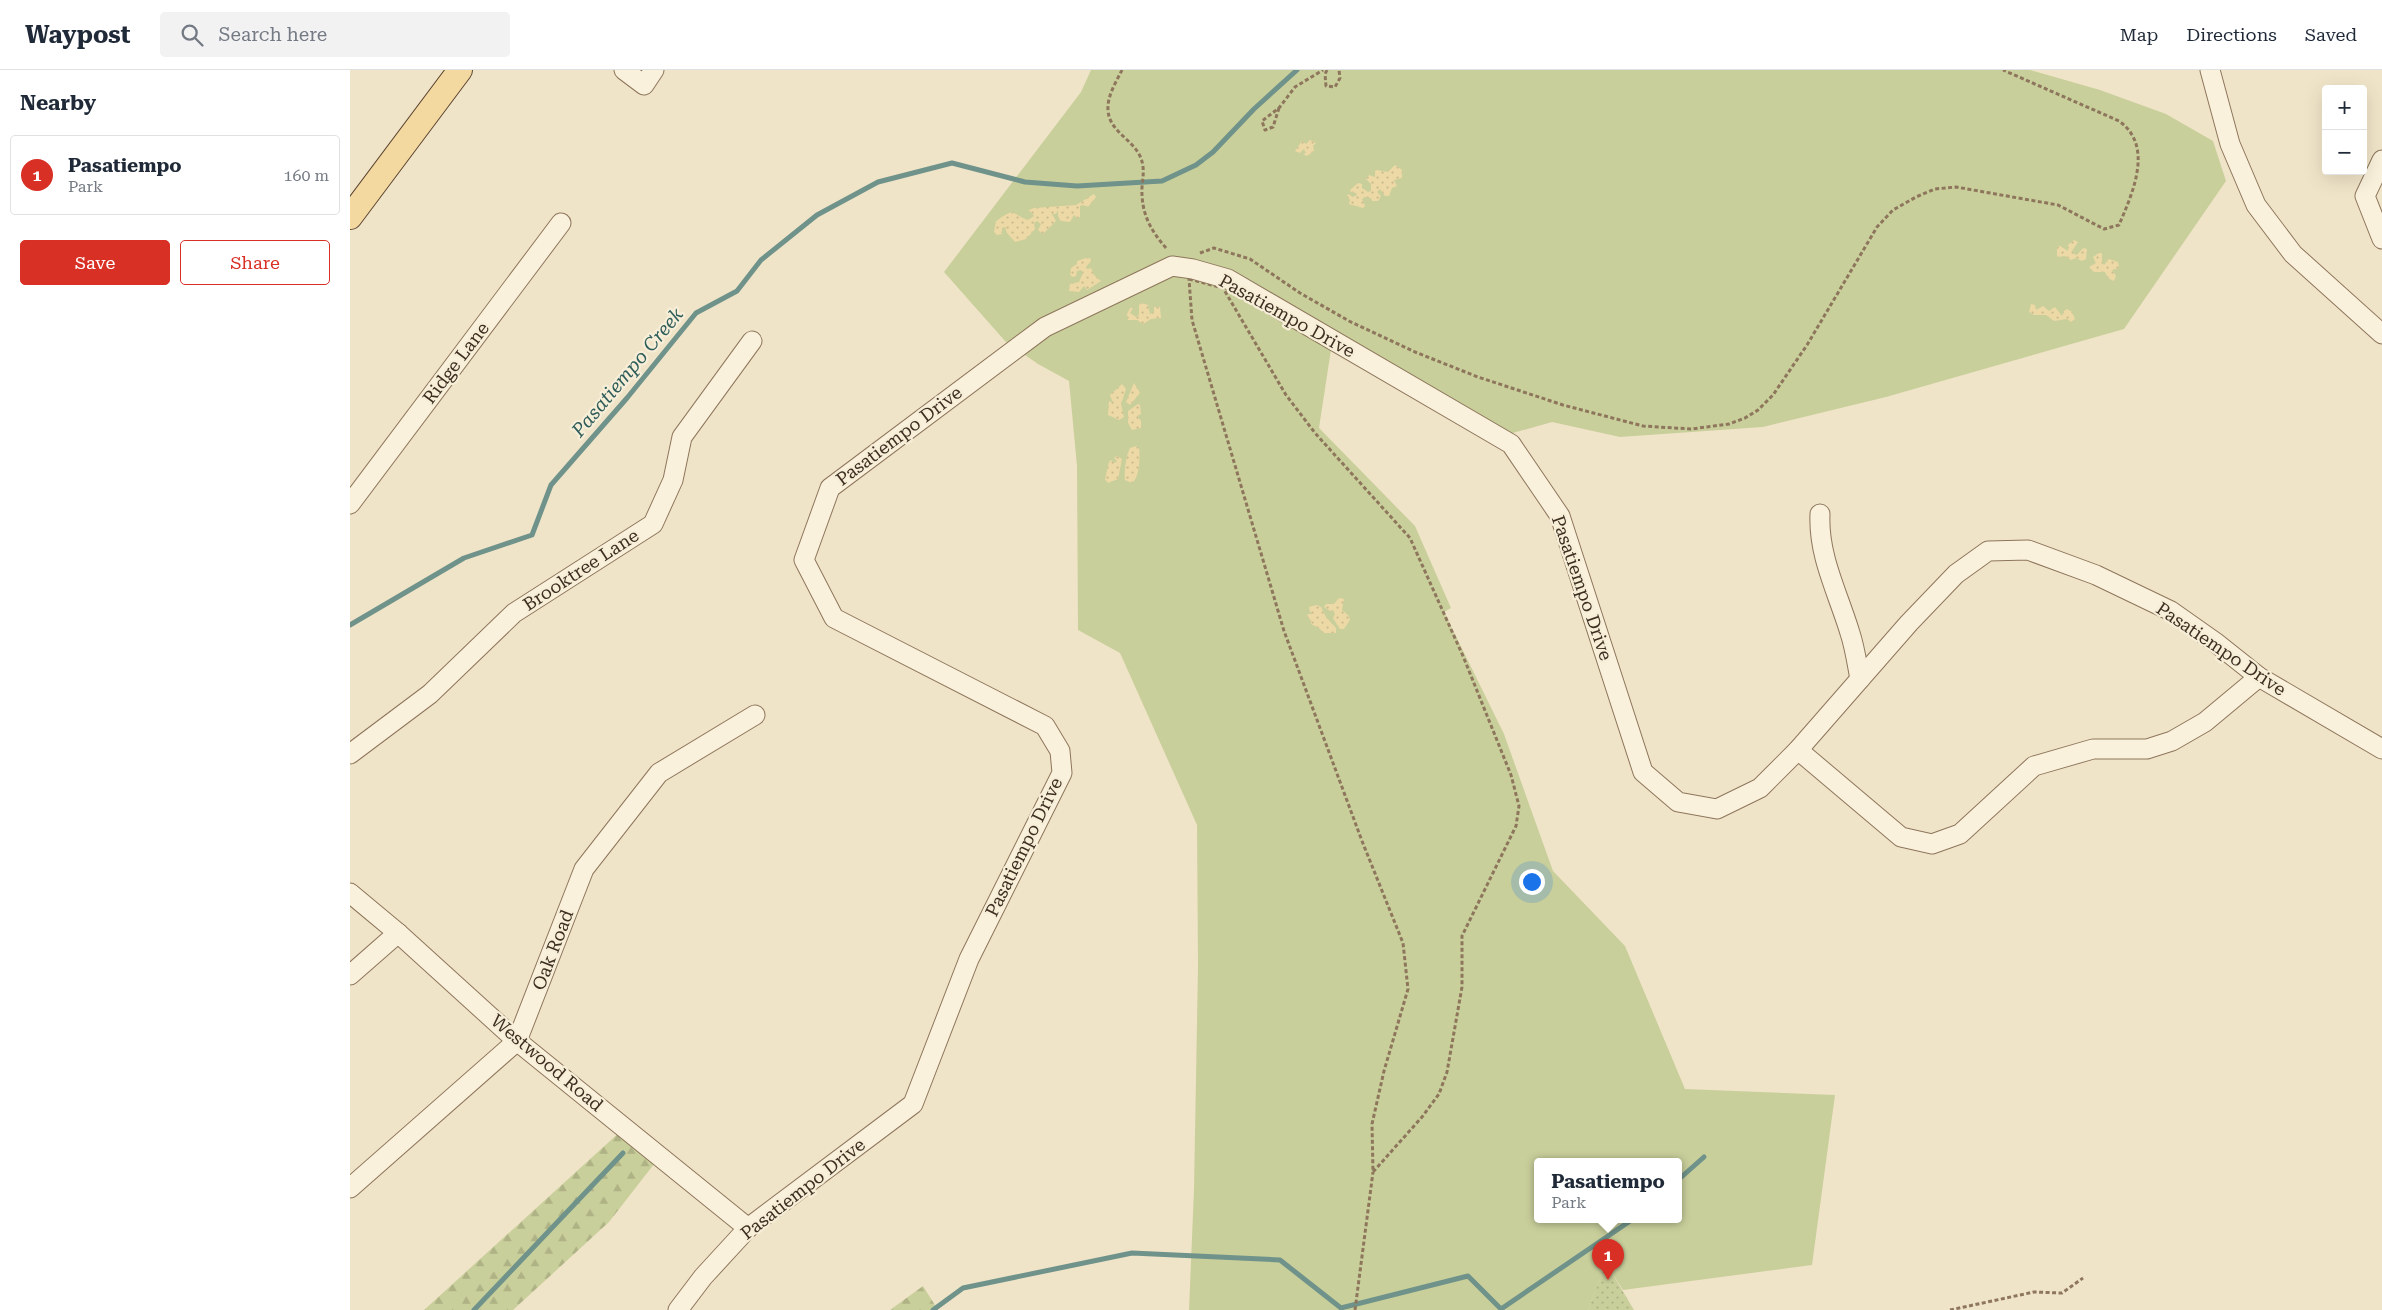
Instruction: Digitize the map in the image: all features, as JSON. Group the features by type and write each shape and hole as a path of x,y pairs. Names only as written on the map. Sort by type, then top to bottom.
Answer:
{"main road":[{"path":"350,217 460,70"}],"street":[{"path":"624,70 644,85 654,70"},
{"path":"2210,70 2230,144 2256,205 2293,254 2382,334"},
{"path":"2382,160 2365,196 2382,239"},
{"name":"Ridge Lane","path":"350,504 561,223"},
{"name":"Pasatiempo Drive","path":"678,1310 703,1277 748,1228 913,1104 969,959 1062,773 1060,752 1045,726 834,618 804,560 830,488 1045,327 1172,266 1191,274 1228,279 1511,444 1560,516 1643,772 1678,802 1717,809 1760,788 1798,750 1909,623 1956,574 1988,552 2028,550 2096,575 2171,612 2259,677 2382,749"},
{"name":"Brooktree Lane","path":"350,754 430,694 514,613 653,524 673,480 682,437 752,341"},
{"path":"1820,514 1819,534 1832,586 1850,633 1860,679"},
{"path":"1798,750 1900,837 1932,844 1960,834 2034,766 2093,749 2146,750 2172,741 2205,722 2259,677"},
{"name":"Oak Road","path":"350,1188 517,1041 584,870 659,773 755,715"},
{"name":"Westwood Road","path":"350,893 398,933 517,1041 748,1228"},
{"path":"350,975 398,933"}],"path":[{"path":"1122,70 1109,98 1110,120 1140,156 1144,170 1143,206 1146,221 1153,233 1169,252"},
{"path":"1279,108 1273,127 1265,130 1262,121 1279,108 1295,87 1323,70"},
{"path":"1327,70 1325,74 1326,86 1335,87 1340,78 1339,70"},
{"path":"1355,1310 1373,1172 1372,1124 1384,1071 1408,989 1404,944 1362,841 1284,631 1192,320 1191,274 1196,259 1202,252 1214,248 1250,260 1300,293 1357,325 1415,352 1478,377 1563,405 1643,426 1691,429 1729,424 1758,410 1773,395 1807,345 1877,227 1894,210 1916,197 1935,189 1956,187 2058,205 2104,229 2119,224 2132,196 2138,162 2137,145 2130,129 2119,121 2003,70"},
{"path":"1191,274 1223,288 1286,395 1315,433 1410,538 1495,734 1511,774 1519,806 1516,826 1462,936 1462,987 1447,1072 1439,1094 1422,1117 1373,1172"},
{"path":"1950,1310 2034,1292 2062,1293 2082,1278"}],"green space":[{"path":"1091,70 2030,70 2100,90 2166,114 2213,141 2226,181 2124,329 1886,397 1763,427 1620,437 1552,422 1492,439 1332,343 1319,428 1415,526 1451,608 1444,612 1504,734 1553,871 1625,946 1685,1089 1835,1095 1812,1265 1623,1290 1606,1264 1588,1310 1189,1310 1194,1189 1198,966 1197,825 1120,653 1078,630 1077,466 1069,381 1038,364 1005,341 944,272 1081,92"},
{"path":"622,1130 658,1159 609,1222 513,1310 424,1310"},
{"path":"1606,1263 1634,1310 1588,1310"},
{"path":"923,1286 938,1310 890,1310"}],"sand":[{"path":"1310,140 1316,143 1313,146 1314,151 1307,156 1303,154 1306,153 1304,149 1300,153 1295,151 1302,141 1306,144"},
{"path":"1395,165 1402,170 1402,178 1394,180 1397,186 1392,188 1389,196 1385,196 1380,189 1377,192 1381,196 1378,201 1372,201 1371,198 1365,197 1362,199 1365,206 1363,208 1349,204 1350,200 1347,196 1348,194 1353,197 1357,195 1350,190 1358,183 1362,184 1362,188 1368,192 1371,191 1371,184 1366,179 1369,175 1375,177 1375,171 1377,170 1388,172"},
{"path":"1094,194 1096,197 1088,207 1080,206 1080,217 1077,218 1074,215 1070,222 1061,221 1058,217 1058,210 1056,214 1052,214 1056,221 1043,234 1038,230 1041,224 1037,221 1034,223 1035,229 1026,239 1015,242 1007,233 1005,227 1002,228 1002,234 997,235 994,232 996,221 1007,214 1013,213 1028,220 1034,216 1029,210 1034,208 1076,205"},
{"path":"2074,240 2078,242 2072,251 2077,255 2083,248 2087,249 2086,259 2082,261 2076,258 2071,260 2065,256 2057,257 2057,247 2060,246 2068,251 2068,245"},
{"path":"2102,253 2104,265 2109,259 2118,262 2119,268 2112,270 2116,276 2114,281 2108,278 2105,272 2094,272 2089,267 2096,263 2093,257"},
{"path":"1090,258 1091,261 1086,267 1088,269 1091,268 1094,275 1101,281 1087,290 1084,286 1079,292 1069,291 1070,284 1079,282 1083,273 1081,270 1077,271 1076,276 1073,277 1070,275 1071,268 1077,264 1077,261"},
{"path":"1142,303 1148,305 1150,314 1154,312 1154,307 1160,307 1161,318 1151,319 1143,324 1137,320 1128,320 1127,314 1130,308 1133,308 1130,313 1136,317 1139,315 1139,305"},
{"path":"2031,304 2035,305 2036,310 2043,306 2049,311 2055,307 2062,316 2067,309 2072,312 2075,319 2071,322 2067,319 2054,321 2046,315 2034,315 2029,312"},
{"path":"1134,383 1140,393 1130,405 1126,402"},
{"path":"1122,384 1126,389 1121,404 1124,417 1119,420 1108,415 1109,401 1113,403 1110,395"},
{"path":"1138,404 1140,405 1141,414 1137,416 1141,421 1141,428 1132,430 1128,423 1128,411"},
{"path":"1136,446 1139,448 1139,467 1137,476 1132,483 1125,480 1125,468 1130,448"},
{"path":"1117,456 1122,459 1118,479 1108,483 1105,479 1109,462 1111,460 1115,463 1117,461 1114,458"},
{"path":"1339,598 1344,599 1342,610 1349,616 1350,620 1344,629 1340,629 1333,618 1335,614 1333,610 1330,611 1324,607 1326,604 1334,604"},
{"path":"1317,605 1321,607 1326,617 1336,628 1336,633 1324,633 1311,624 1311,620 1307,617 1308,614 1313,614 1310,612 1309,607"}],"waterway":[{"name":"Pasatiempo Creek","path":"350,625 464,558 532,535 551,485 627,398 696,313 737,291 761,260 817,215 878,182 952,163 1025,182 1077,186 1162,181 1196,165 1213,152 1254,109 1297,70"},
{"path":"474,1310 623,1153"},
{"path":"1682,1176 1704,1157"},
{"path":"933,1310 963,1288 1132,1253 1280,1260 1341,1308 1468,1276 1501,1309 1627,1223"}],"place":[{"name":"Pasatiempo","path":"1608,1280"}]}
